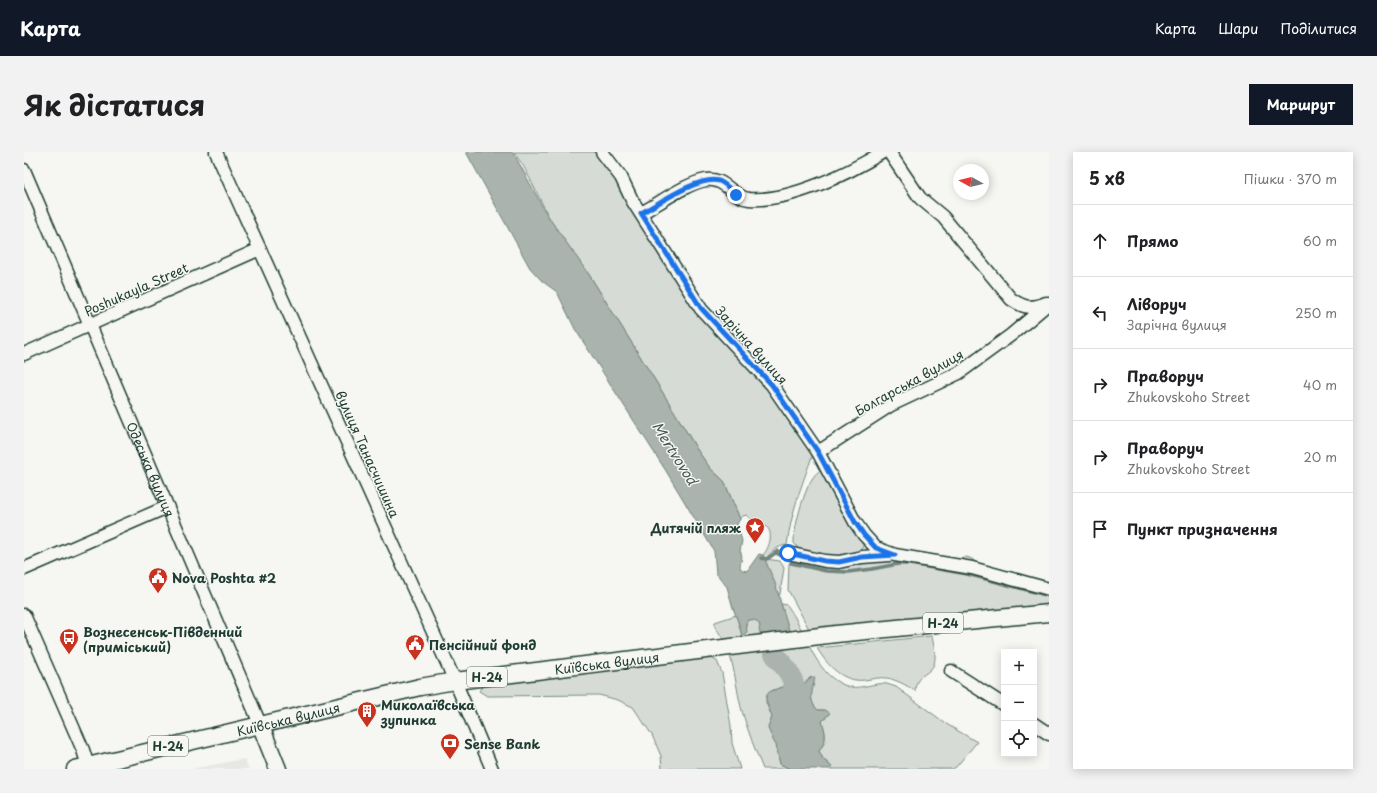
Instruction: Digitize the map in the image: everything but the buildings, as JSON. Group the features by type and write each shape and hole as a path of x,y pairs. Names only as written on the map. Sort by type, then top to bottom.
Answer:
{"main road":[{"name":"Київська вулиця","path":"81,768 260,724 420,687 455,681 836,634 1049,613"},
{"name":"Одеська вулиця","path":"260,724 278,769"}],"street":[{"name":"вулиця Танасчишина","path":"216,152 455,681 492,769"},
{"path":"641,213 681,191 707,180 719,181 736,195 748,199 772,198 798,192 861,165 883,152"},
{"path":"889,152 920,198 943,217 1011,298 1019,305 1028,307 1049,302"},
{"name":"Зарічна вулиця","path":"608,155 632,200 701,308 772,385 818,452 855,522 876,548 895,555 972,568 1049,589"},
{"name":"Одеська вулиця","path":"24,170 91,324 167,507 260,724"},
{"name":"Poshukayla Street","path":"24,354 260,249"},
{"name":"Болгарська вулиця","path":"818,452 891,405 959,374 1010,335 1049,302"},
{"path":"24,568 167,507"},
{"path":"788,553 825,561 839,562 862,557 895,555"},
{"path":"24,615 83,750 81,768"},
{"path":"951,671 1001,703"},
{"path":"1037,726 1049,734"}],"shaded area":[{"path":"514,152 602,152 697,308 766,384 813,454 794,510 787,545 777,548 765,559 780,561 784,568 779,596 763,555 769,545 770,540 770,532 768,528 763,525 756,524 746,515 740,519 724,481 710,468 698,451 590,276 553,225 524,167"},
{"path":"820,471 824,472 864,547 860,551 841,558 806,552 799,549 794,543 798,515 802,503 810,482"},
{"path":"967,557 972,559 980,566 1015,575 1026,576 1049,594 1049,606 809,629 788,590 789,564 795,559 870,562 957,560"},
{"path":"781,604 787,605 797,621 813,654 832,678 850,687 887,684 896,687 948,725 977,742 956,767 952,769 832,769 831,766 823,759 819,751 825,740 822,721 826,718 825,710 818,710 812,699 814,678 811,677 801,686 796,686 788,670 779,658 780,651 782,649 797,643 789,630"},
{"path":"736,615 742,636 747,627 746,623 748,620 758,622 765,652 783,668 787,676 788,681 783,687 773,690 766,697 766,703 772,717 768,728 777,747 780,764 790,769 763,769 749,733 739,700 733,667 727,646 715,627 715,622"},
{"path":"932,636 935,661 932,668 918,681 915,691 901,683 887,678 857,680 843,676 836,672 817,648"},
{"path":"706,656 717,661 722,673 731,726 732,743 740,769 662,769 661,756 652,735 633,707 618,700 599,695 487,696 479,691 483,685"},
{"path":"244,759 249,769 191,769"}],"water":[{"path":"466,152 513,152 547,215 590,276 698,451 710,468 724,481 740,519 737,524 742,541 740,551 742,557 740,567 742,570 747,571 759,554 763,555 775,583 789,630 797,643 783,648 779,652 780,660 789,671 792,681 796,686 801,686 811,677 815,677 812,695 813,702 818,710 825,710 830,713 822,721 825,737 819,751 823,759 831,766 832,769 790,769 780,764 776,745 768,728 772,717 766,698 770,692 783,687 788,681 785,671 767,655 762,643 759,629 760,626 756,621 748,620 746,623 747,632 742,636 727,587 716,573 714,551 666,471 575,329 557,292 542,281 530,268"}],"waterway":[{"path":"761,558 767,559 778,551"},
{"path":"776,553 782,556"},
{"path":"791,563 826,571 848,572 898,564 910,564 967,574 1049,596"},
{"name":"Mertvovod","path":"774,652 787,670 793,682 794,711"}],"place":[{"name":"Дитячій пляж","path":"755,544"},
{"name":"Nova Poshta #2","path":"158,594"},
{"name":"Вознесенськ-Південний (приміський)","path":"69,655"},
{"name":"Пенсійний фонд","path":"415,661"},
{"name":"Миколаївська зупинка","path":"367,728"},
{"name":"Sense Bank","path":"450,760"}],"route":[{"path":"736,195 719,181 707,180 681,191 641,213 701,308 772,385 818,452 855,522 864,535 876,548 883,552 895,555 862,557 839,562 813,559 788,553"}]}
